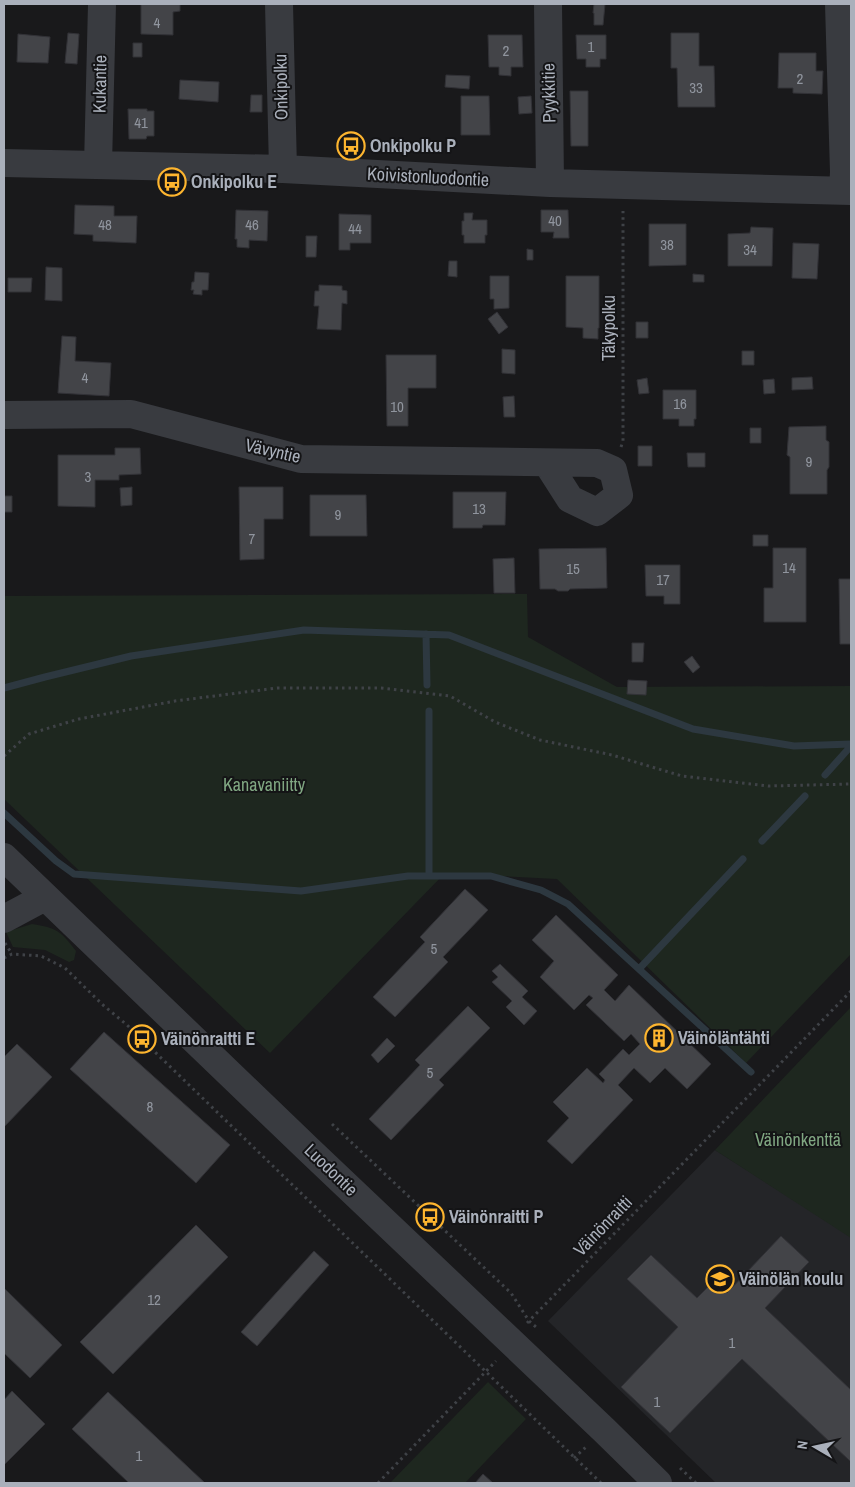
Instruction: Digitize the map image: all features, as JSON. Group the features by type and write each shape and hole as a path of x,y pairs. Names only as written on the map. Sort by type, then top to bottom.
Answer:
{"street":[{"name":"Kukantie","path":"98,165 102,4"},
{"name":"Onkipolku","path":"279,4 283,169"},
{"name":"Pyykkitie","path":"548,4 550,183"},
{"path":"839,4 844,172 847,191"},
{"name":"Koivistonluodontie","path":"4,163 283,169 550,183 847,191"},
{"name":"Vävyntie","path":"4,415 131,414 301,459 597,463 613,470"},
{"path":"547,463 570,499 597,512 619,495 613,470"},
{"name":"Luodontie","path":"4,857 604,1430 667,1474"},
{"path":"4,920 45,897"}],"path":[{"name":"Täkypolku","path":"613,470 623,441 623,185"},
{"path":"4,756 29,734 79,720 175,701 277,688 381,688 450,696 495,722 540,740 612,755 682,776 768,786 851,784"},
{"path":"4,940 12,954"},
{"path":"4,958 12,954 41,956 65,968 134,1032 601,1483"},
{"name":"Väinönraitti","path":"378,1483 485,1373 529,1320 851,991"},
{"path":"332,1124 512,1293 529,1320 542,1334"},
{"path":"667,1474 696,1483"}],"shaded area":[{"name":"Väinölän koulu","path":"715,1150 851,1237 851,1483 716,1483 548,1321"}],"green space":[{"name":"Kanavaniitty","path":"527,594 528,637 617,687 851,686 851,954 746,1063 557,879 445,873 270,1053 4,799 4,596"},
{"path":"32,924 58,931 76,951 74,960 69,962 45,950 13,947 6,932"},
{"name":"Väinönkenttä","path":"851,1007 851,1238 715,1150"},
{"path":"488,1382 526,1419 465,1483 390,1483"}],"building":[{"path":"141,4 180,4 180,11 173,12 173,35 141,34"},
{"path":"594,4 605,4 603,25 594,25"},
{"path":"68,33 79,34 77,64 65,63"},
{"path":"671,33 699,33 699,66 714,66 715,107 678,107 677,68 671,68"},
{"path":"18,34 50,37 48,63 17,62"},
{"path":"488,35 522,35 523,67 511,67 511,76 499,75 499,67 489,67"},
{"path":"576,35 606,35 606,59 600,59 600,67 586,67 586,59 577,59"},
{"path":"133,43 142,43 142,57 133,57"},
{"path":"779,53 816,53 816,71 823,71 822,94 793,93 793,88 778,88"},
{"path":"446,75 470,76 469,89 445,87"},
{"path":"180,80 219,82 218,102 179,99"},
{"path":"570,91 588,91 588,146 571,146"},
{"path":"251,95 262,95 262,112 250,112"},
{"path":"461,96 489,96 490,135 461,135"},
{"path":"531,96 532,113 519,114 518,97"},
{"path":"128,109 154,111 154,136 147,136 146,139 129,139"},
{"path":"75,205 114,206 114,216 137,216 136,243 93,241 93,235 74,234"},
{"path":"236,210 268,211 267,241 249,240 249,248 237,247 237,239 235,239"},
{"path":"541,210 568,210 569,238 553,238 554,232 541,232"},
{"path":"464,213 473,213 472,220 487,220 485,243 464,243 462,221 464,221"},
{"path":"339,214 371,215 371,243 350,243 350,250 339,250"},
{"path":"649,224 686,224 686,265 649,266"},
{"path":"751,227 773,228 772,266 728,266 728,234 750,233"},
{"path":"306,236 317,236 316,257 306,257"},
{"path":"793,243 819,244 817,279 792,278"},
{"path":"527,249 533,250 533,260 527,260"},
{"path":"449,261 457,261 457,277 448,276"},
{"path":"46,267 62,268 62,301 45,300"},
{"path":"195,272 209,273 208,290 202,290 202,295 193,294 194,290 191,290"},
{"path":"693,274 704,275 704,282 693,282"},
{"path":"490,276 509,276 509,308 494,309 494,299 490,299"},
{"path":"566,276 599,276 598,339 583,338 583,328 566,327"},
{"path":"8,278 32,278 31,292 8,292"},
{"path":"319,285 342,286 342,290 347,291 347,304 342,303 341,330 317,329 319,306 314,306 315,291 319,291"},
{"path":"497,312 508,327 499,334 488,319"},
{"path":"636,322 648,322 648,338 636,338"},
{"path":"62,336 76,337 75,361 111,363 109,396 58,393"},
{"path":"502,349 515,350 515,374 502,373"},
{"path":"742,351 754,351 754,365 742,365"},
{"path":"386,355 436,355 436,388 408,388 408,426 387,426"},
{"path":"812,377 813,389 792,390 792,378"},
{"path":"647,378 649,393 639,394 637,380"},
{"path":"774,379 775,393 764,394 763,380"},
{"path":"663,390 696,390 696,419 694,419 694,426 679,426 679,419 663,419"},
{"path":"514,396 515,417 504,417 503,397"},
{"path":"826,426 826,440 829,442 827,494 790,494 790,457 787,455 789,427"},
{"path":"750,428 761,428 761,443 750,443"},
{"path":"638,446 652,446 652,466 638,466"},
{"path":"115,448 140,448 141,474 119,475 119,480 95,480 95,507 58,506 58,455 115,455"},
{"path":"687,453 705,453 705,467 688,467"},
{"path":"132,487 132,505 121,506 120,488"},
{"path":"239,487 283,487 283,519 264,519 264,559 240,560"},
{"path":"453,492 506,492 505,525 483,525 482,528 453,528"},
{"path":"310,495 366,495 367,536 310,536"},
{"path":"4,496 12,496 12,512 4,512"},
{"path":"753,535 768,535 768,546 753,546"},
{"path":"606,548 607,588 570,589 568,591 540,589 539,549"},
{"path":"773,548 806,548 806,622 764,622 764,588 773,588"},
{"path":"514,558 515,593 494,593 493,559"},
{"path":"645,565 680,565 680,604 664,604 664,596 646,596"},
{"path":"839,579 851,579 851,644 840,644"},
{"path":"632,643 644,643 643,662 632,662"},
{"path":"692,656 700,667 693,673 684,662"},
{"path":"628,680 647,681 646,695 627,694"},
{"path":"465,889 488,910 443,957 448,962 395,1017 373,997 425,942 420,937"},
{"name":"Väinöläntähti","path":"556,915 618,975 604,990 615,1001 629,985 711,1064 687,1089 665,1068 650,1083 634,1068 618,1085 633,1100 572,1164 547,1141 569,1118 553,1102 587,1068 603,1083 605,1080 599,1074 623,1049 629,1055 640,1044 631,1034 624,1041 586,1005 593,998 589,995 574,1010 540,977 554,961 532,940"},
{"path":"500,964 528,991 522,997 537,1011 524,1025 506,1007 512,1001 492,982 498,977 492,971"},
{"path":"468,1006 490,1028 439,1080 444,1085 391,1140 369,1119 420,1065 415,1060"},
{"path":"104,1032 230,1145 196,1183 70,1069"},
{"path":"387,1038 395,1046 378,1063 371,1055"},
{"path":"17,1044 52,1077 4,1127 4,1057"},
{"path":"196,1225 228,1257 113,1374 80,1342"},
{"path":"781,1236 809,1262 765,1308 851,1390 851,1462 742,1359 670,1433 621,1387 678,1327 627,1279 651,1255 697,1298 714,1281 727,1293"},
{"path":"314,1251 329,1265 257,1346 241,1332"},
{"path":"4,1288 62,1345 30,1378 4,1353"},
{"path":"12,1391 45,1424 4,1465 4,1400"},
{"path":"108,1392 205,1483 129,1483 72,1429"},
{"path":"483,1474 493,1483 475,1483"}],"waterway":[{"path":"4,688 131,656 304,630 449,635 693,729 794,746 851,744"},
{"path":"426,634 427,685"},
{"path":"429,711 429,876"},
{"path":"825,775 851,746"},
{"path":"762,841 805,796"},
{"path":"4,813 56,861 74,874 301,891 408,876 491,876 541,890 568,904 751,1072"},
{"path":"639,969 743,859"}],"place":[{"name":"Onkipolku P","path":"351,146"},
{"name":"Onkipolku E","path":"172,182"},
{"name":"Väinöläntähti","path":"659,1038"},
{"name":"Väinönraitti E","path":"142,1039"},
{"name":"Väinönraitti P","path":"430,1217"},
{"name":"Väinölän koulu","path":"720,1279"}]}
